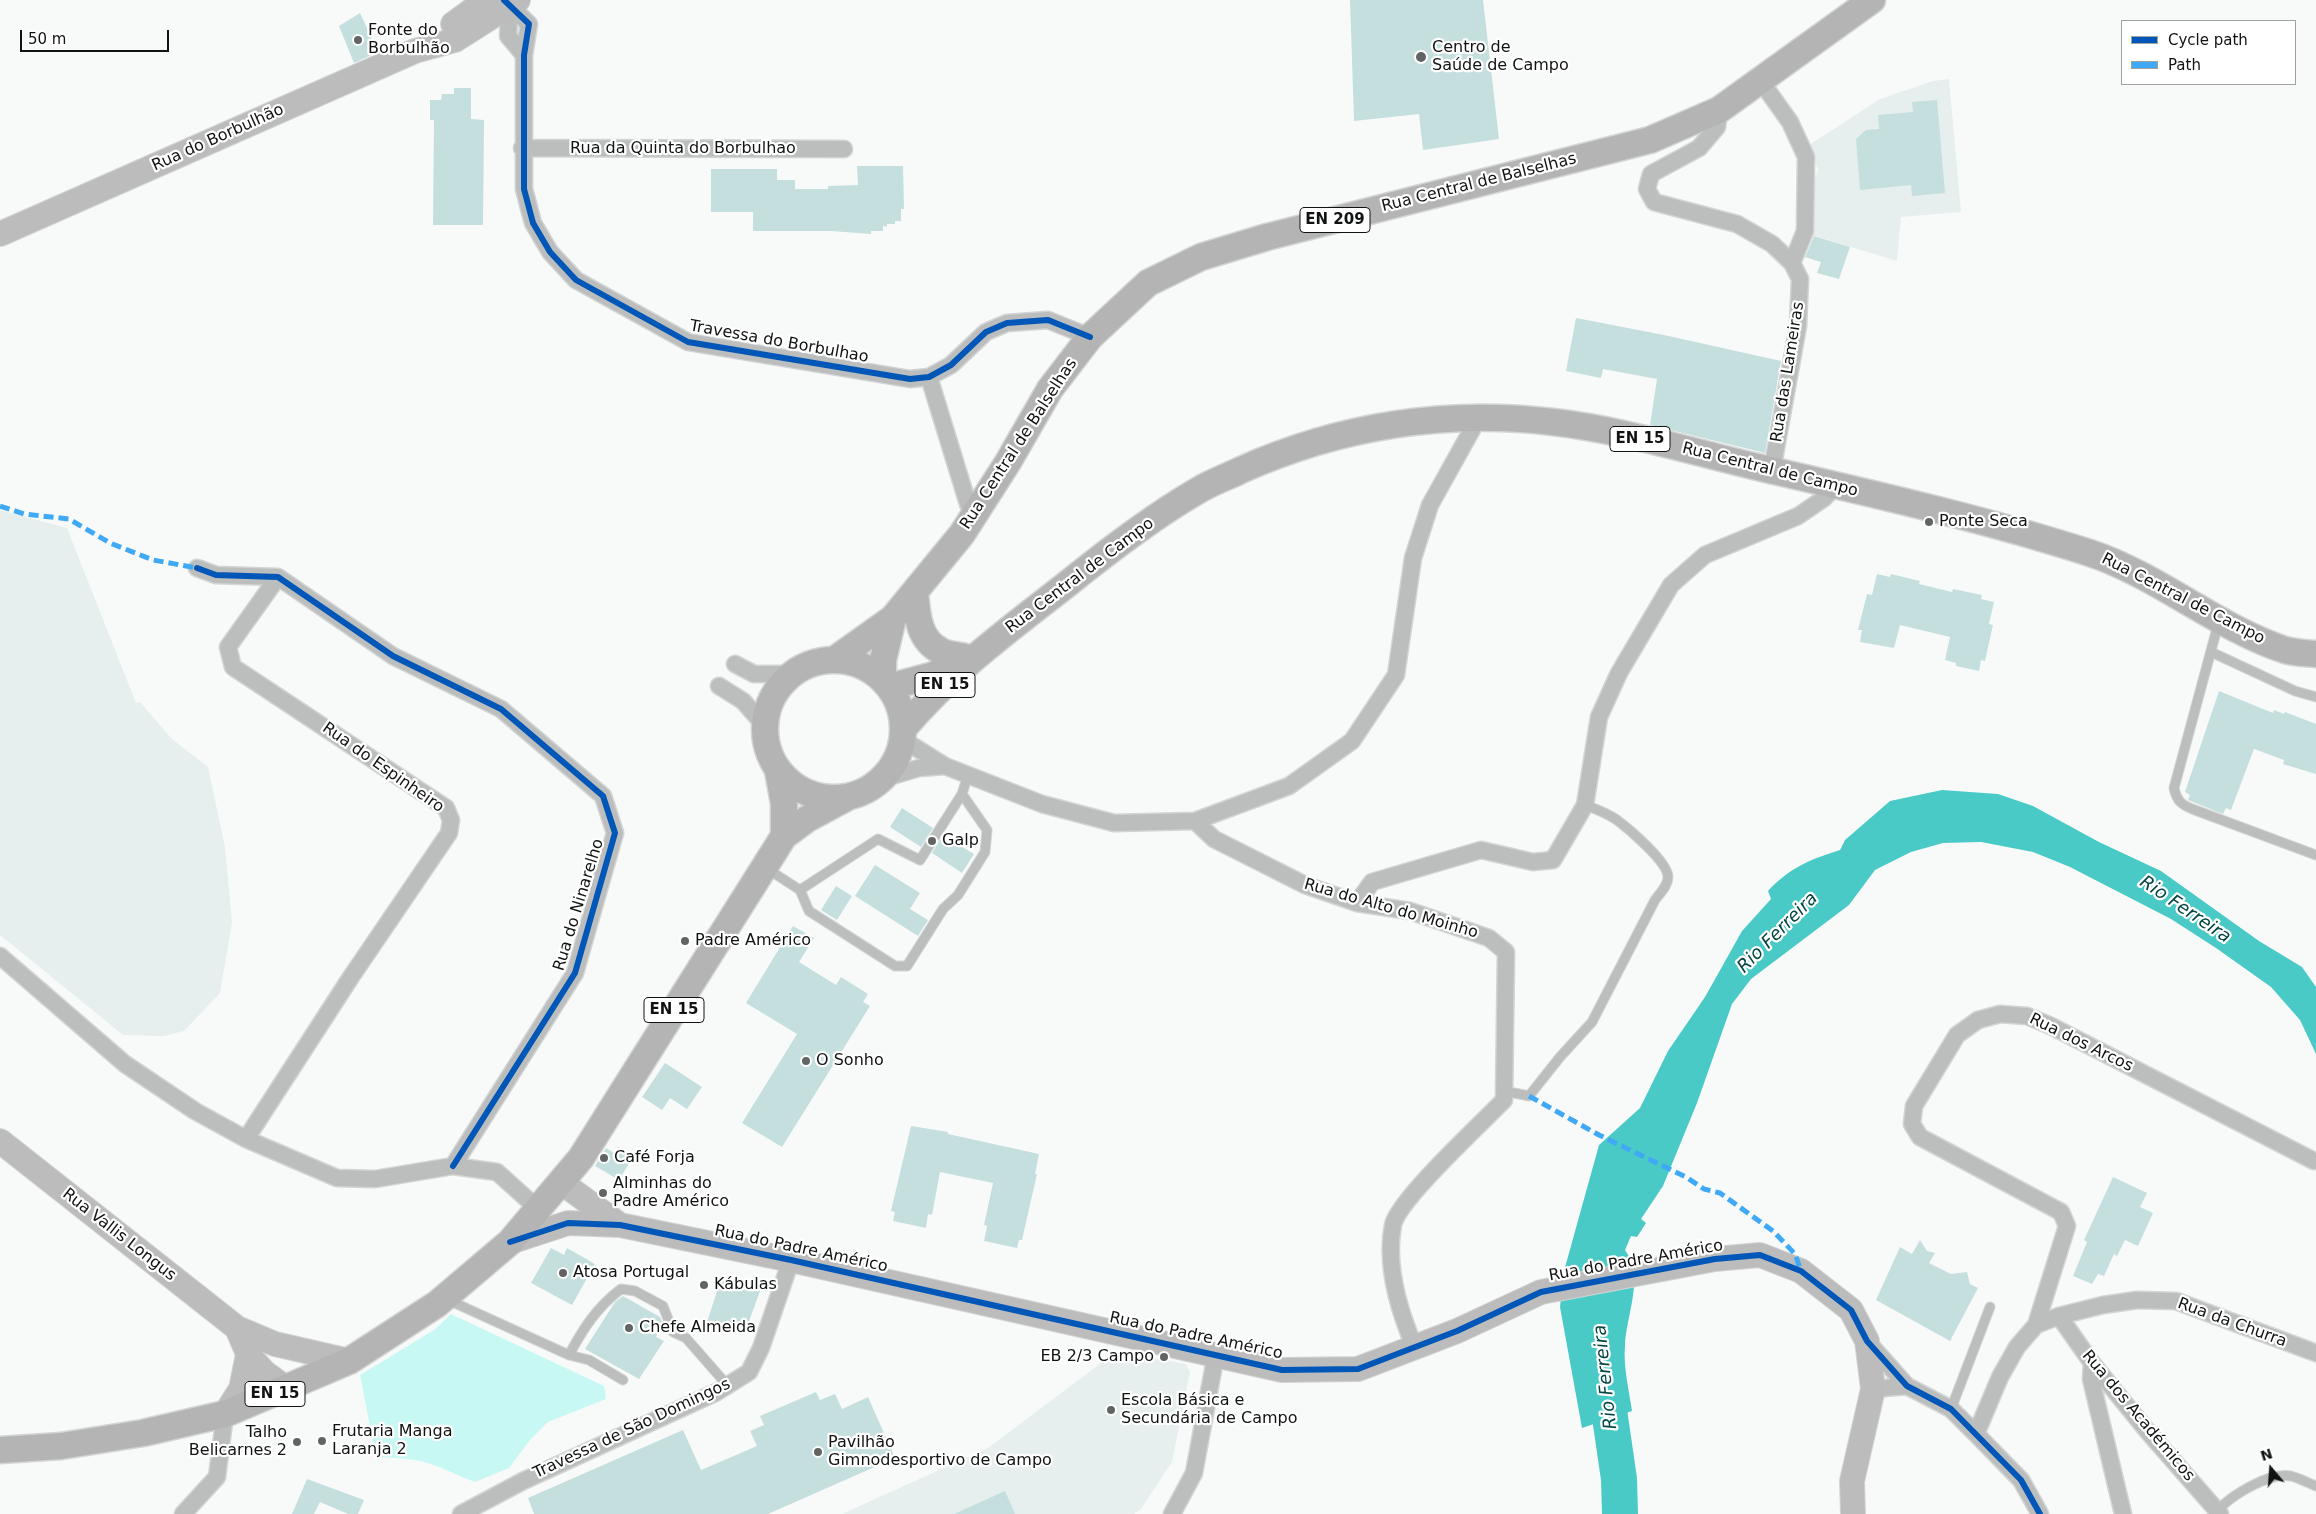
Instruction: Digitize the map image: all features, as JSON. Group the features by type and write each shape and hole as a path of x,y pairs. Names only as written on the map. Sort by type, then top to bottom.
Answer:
{"main road":[{"name":"Rua Central de Balselhas","path":"834,660 893,618 962,534 1050,389 1090,337 1148,284 1201,257 1267,237 1650,140 1719,110 1872,0"},
{"name":"Rua Central de Campo","path":"903,734 929,698 991,644 1119,542 1200,489 1276,455 1368,428 1479,417 1554,422 1647,440 2033,535 2114,561 2219,618 2288,651 2316,654"},
{"path":"914,592 917,619 925,637 941,651 965,657"},
{"name":"Rua Central de Balselhas","path":"886,684 883,660 893,618"},
{"name":"EN 15","path":"886,684 934,675 991,644"},
{"name":"EN 15","path":"0,1450 61,1446 143,1433 225,1414 287,1389 348,1361 444,1298 510,1242 581,1158 784,836 807,819 846,798 866,791 882,779 892,768 903,734 897,700 886,684 860,665 834,660 805,666 783,682 770,702 764,726 765,742 770,758 778,772 792,785 809,794 827,798 846,798"},
{"name":"EN 15","path":"778,772 784,803 784,836"}],"street":[{"name":"Rua do Borbulhão","path":"415,51 486,0"},
{"name":"Rua do Borbulhão","path":"0,238 10,230 415,51 455,40 512,1"},
{"name":"Travessa do Borbulhao","path":"512,1 508,36 524,55 522,148 524,189 533,223 550,252 576,280 688,342 910,379 929,377 951,366 986,332 1007,323 1048,320 1090,337"},
{"path":"1719,110 1717,127 1699,148 1651,174 1647,189 1654,202 1737,224 1772,244 1792,263 1805,231 1806,157 1790,122 1760,80"},
{"name":"Rua da Quinta do Borbulhao","path":"522,148 844,149"},
{"name":"Rua das Lameiras","path":"1772,470 1798,326 1800,280 1792,263"},
{"path":"929,377 968,504 974,514"},
{"path":"903,734 944,766 1042,804 1114,823 1195,821 1289,786 1352,741 1396,675 1413,558 1424,522 1430,505 1479,417"},
{"path":"1357,903 1372,882 1480,850 1533,862 1553,860 1585,805 1598,717 1619,673 1671,585 1705,555 1798,516 1824,500 1836,486"},
{"path":"197,568 216,575 278,578"},
{"name":"Rua do Espinheiro","path":"246,1139 351,977 449,833 451,820 446,808 233,667 228,647 278,578"},
{"name":"Rua do Ninarelho","path":"278,578 393,656 501,709 603,796 615,833 576,973 453,1166"},
{"path":"735,664 754,674 792,674"},
{"path":"719,686 743,700 764,726"},
{"path":"882,779 919,768 944,766"},
{"name":"Rua do Alto do Moinho","path":"1195,821 1214,840 1305,885 1357,903 1410,912 1489,938 1506,952 1504,1100 1410,1195 1393,1224 1391,1268 1408,1330 1415,1348"},
{"path":"0,956 125,1064 195,1111 246,1139 337,1178 375,1179 453,1166 497,1172 549,1197 568,1223"},
{"name":"Rua dos Arcos","path":"2036,1326 2067,1226 2061,1212 1920,1137 1912,1124 1914,1106 1957,1035 1978,1020 2000,1014 2026,1016 2035,1019 2314,1161"},
{"name":"Rua Vallis Longus","path":"0,1142 237,1328"},
{"name":"Rua do Padre Américo","path":"549,1197 620,1224 791,1260 1282,1370 1358,1369 1415,1348 1541,1292 1715,1259 1760,1255 1801,1271 1851,1310 1867,1341"},
{"name":"Rua do Padre Américo","path":"510,1242 568,1223 620,1224"},
{"name":"Travessa de São Domingos","path":"461,1514 523,1481 717,1392 749,1372 761,1348 791,1260"},
{"name":"Rua da Churra","path":"1976,1434 2000,1376 2017,1347 2036,1326 2059,1316 2103,1305 2137,1300 2176,1301 2316,1353"},
{"name":"Rua dos Académicos","path":"2059,1316 2092,1363 2218,1513"},
{"path":"237,1328 275,1344 348,1361"},
{"path":"237,1328 248,1354 264,1372 287,1389"},
{"path":"1867,1341 1907,1386 1950,1409 1976,1434 2021,1480 2040,1514"},
{"path":"1853,1514 1852,1482 1873,1389 1867,1341"},
{"path":"275,1344 284,1365 287,1389"},
{"path":"183,1514 217,1477 225,1414 241,1389 248,1354"},
{"path":"1172,1514 1194,1473 1216,1354"},
{"path":"2092,1363 2095,1396 2123,1514"},
{"path":"1873,1389 1907,1386"}],"lane":[{"path":"2219,618 2174,788 2176,798 2181,804 2316,855"},
{"path":"2211,652 2295,691 2316,697"},
{"path":"800,890 878,838 920,860 962,794 968,775"},
{"path":"764,867 800,890 809,911 895,966 908,966 943,909 958,895 985,852 986,830 962,794"},
{"path":"1504,1091 1529,1096 1560,1057 1592,1022 1640,927 1667,883 1666,868 1657,856 1617,820 1600,810 1585,805"},
{"path":"569,1356 585,1324 604,1302 621,1289 635,1291 663,1306 673,1332 686,1338 728,1386"},
{"path":"444,1298 569,1356 589,1360 623,1380"},
{"path":"1950,1409 1990,1307"},
{"path":"2218,1513 2230,1498 2275,1478 2289,1476 2316,1486"}],"shaded area":[{"path":"1949,79 1961,212 1901,217 1897,261 1812,235 1812,184 1818,170 1809,145 1880,99 1933,81"},
{"path":"0,510 67,528 136,703 140,702 172,739 208,767 225,847 232,923 220,993 184,1031 164,1036 123,1035 0,935"},
{"path":"451,1314 604,1386 606,1399 548,1422 530,1440 509,1468 475,1482 424,1462 376,1457 360,1375 434,1330"},
{"name":"Escola Básica e Secundária de Campo","path":"1117,1351 1186,1364 1190,1372 1172,1462 1141,1509 1134,1514 842,1514 988,1448"}],"water":[{"path":"1942,790 1998,794 2033,806 2099,842 2161,871 2259,941 2302,967 2316,987 2316,1054 2300,1020 2271,987 2171,919 2070,867 2033,852 1981,842 1943,843 1911,852 1875,870 1849,905 1751,979 1732,1004 1697,1103 1663,1186 1641,1219 1646,1223 1637,1237 1631,1236 1625,1250 1634,1272 1633,1297 1626,1334 1625,1353 1632,1411 1582,1428 1560,1307 1564,1271 1599,1145 1640,1108 1668,1051 1705,997 1742,931 1771,899 1768,891 1792,870 1819,857 1840,850 1845,840 1890,801"}],"building":[{"name":"Centro de Saúde de Campo","path":"1350,0 1483,0 1499,139 1423,150 1419,114 1354,121"},
{"name":"Fonte do Borbulhão","path":"360,13 378,52 354,63 339,26"},
{"path":"454,88 471,88 471,119 484,120 483,225 433,225 434,120 430,120 430,100 441,100 442,94 454,94"},
{"path":"1937,100 1945,193 1912,196 1911,185 1860,190 1856,139 1866,130 1879,129 1878,115 1913,112 1912,102"},
{"path":"857,166 903,166 904,209 901,209 901,221 895,221 895,224 887,224 887,227 883,226 883,231 871,231 871,234 831,231 753,231 753,212 711,212 711,169 777,169 777,180 795,180 795,189 828,189 828,186 858,185"},
{"path":"1814,236 1850,247 1839,279 1817,273 1821,262 1805,257"},
{"path":"1576,318 1781,361 1765,453 1650,425 1657,379 1603,369 1601,378 1566,371"},
{"path":"1877,574 1890,577 1891,574 1920,581 1919,584 1952,592 1953,589 1982,595 1981,599 1994,602 1989,624 1993,625 1985,661 1981,660 1979,671 1956,666 1956,663 1945,660 1950,637 1900,625 1894,648 1860,642 1862,630 1858,630 1867,594 1872,595"},
{"path":"2219,691 2273,713 2274,710 2284,714 2285,712 2316,724 2316,774 2283,764 2284,760 2254,749 2231,810 2226,808 2223,814 2188,800 2190,795 2185,792"},
{"path":"902,808 933,828 921,847 890,827"},
{"path":"943,835 974,854 962,873 932,853"},
{"path":"875,865 920,893 910,909 928,920 918,936 855,896"},
{"path":"836,886 852,896 837,920 821,910"},
{"path":"793,926 814,938 799,962 836,985 841,977 868,994 863,1002 870,1006 782,1147 742,1123 797,1034 746,1003"},
{"path":"665,1063 702,1087 687,1109 670,1098 662,1110 642,1097"},
{"path":"911,1126 948,1132 948,1134 1039,1154 1035,1174 1037,1174 1022,1240 1019,1240 1017,1248 984,1241 987,1226 984,1225 993,1183 940,1172 932,1215 928,1214 926,1228 893,1221 895,1212 891,1211"},
{"path":"618,1147 633,1157 619,1180 595,1166 606,1148 614,1153"},
{"path":"2113,1177 2147,1193 2140,1207 2153,1213 2138,1246 2125,1240 2117,1256 2114,1254 2104,1276 2098,1274 2092,1284 2073,1276 2087,1242 2084,1240"},
{"path":"1920,1240 1927,1251 1935,1253 1929,1263 1951,1274 1967,1272 1970,1284 1978,1288 1950,1341 1876,1300 1900,1247 1912,1254"},
{"name":"Atosa Portugal","path":"551,1248 564,1255 567,1248 595,1264 572,1305 531,1283"},
{"path":"721,1279 760,1291 744,1335 707,1322"},
{"name":"Chefe Almeida","path":"623,1296 660,1317 663,1323 656,1337 664,1341 639,1379 585,1349 615,1302"},
{"path":"816,1392 820,1400 835,1394 842,1409 868,1397 895,1458 768,1514 534,1514 528,1498 683,1430 701,1470 757,1446 750,1431 764,1425 760,1416"},
{"path":"307,1479 364,1500 358,1514 348,1514 320,1502 314,1514 292,1514"},
{"path":"1005,1491 1015,1514 954,1514"}],"waterway":[{"name":"Rio Ferreira","path":"1603,1369 1619,1479 1620,1514"}],"marked path":[{"path":"0,506 24,514 69,519 110,543 153,560 197,568"},
{"path":"1529,1096 1599,1135 1686,1177 1704,1189 1720,1193 1773,1231 1795,1254 1801,1271"}],"cycle path":[{"path":"504,0 529,24 524,55 524,189 533,223 550,252 576,280 688,342 910,379 929,377 951,365 986,332 1007,323 1048,320 1090,337"},
{"path":"197,568 216,575 278,577 393,656 501,709 603,796 615,833 575,973 453,1166"},
{"path":"510,1242 568,1223 620,1225 791,1260 1282,1370 1358,1369 1457,1331 1541,1292 1715,1259 1760,1255 1801,1271 1851,1310 1867,1341 1907,1386 1951,1409 2021,1480 2040,1514"}],"place":[{"name":"Fonte do Borbulhão","path":"358,40"},
{"name":"Centro de Saúde de Campo","path":"1421,57"},
{"name":"Ponte Seca","path":"1929,522"},
{"name":"Galp","path":"932,841"},
{"name":"Padre Américo","path":"685,941"},
{"name":"O Sonho","path":"806,1061"},
{"name":"Café Forja","path":"604,1158"},
{"name":"Alminhas do Padre Américo","path":"603,1193"},
{"name":"Atosa Portugal","path":"563,1273"},
{"name":"Kábulas","path":"704,1285"},
{"name":"Chefe Almeida","path":"629,1328"},
{"name":"EB 2/3 Campo","path":"1164,1357"},
{"name":"Escola Básica e Secundária de Campo","path":"1111,1410"},
{"name":"Frutaria Manga Laranja 2","path":"322,1441"},
{"name":"Talho Belicarnes 2","path":"297,1442"},
{"name":"Pavilhão Gimnodesportivo de Campo","path":"818,1452"}]}
